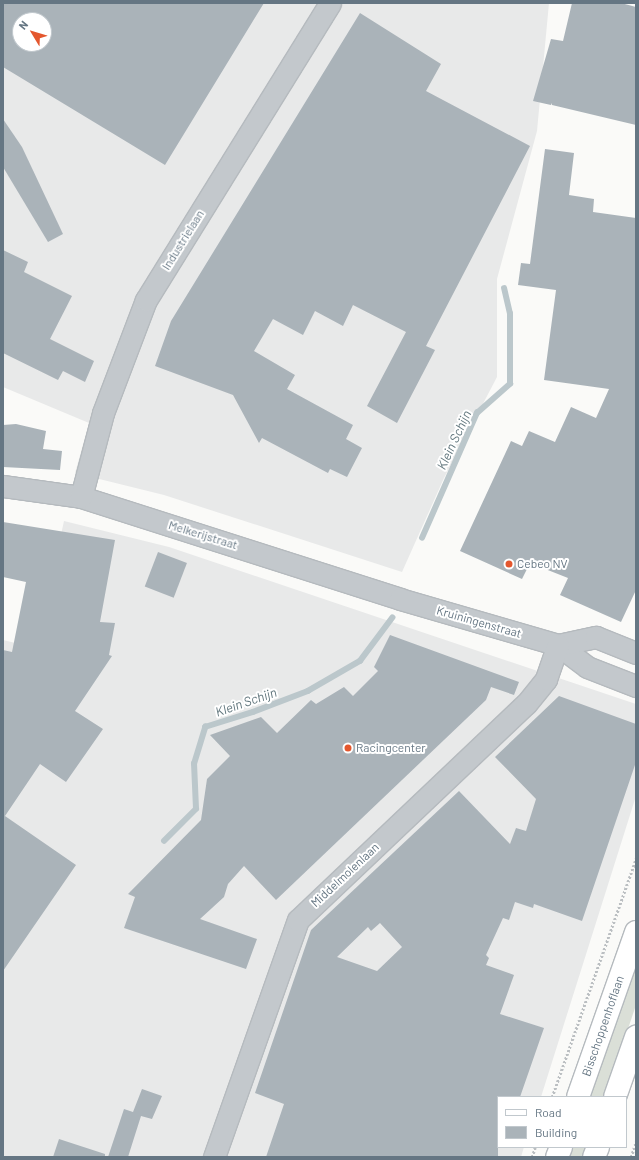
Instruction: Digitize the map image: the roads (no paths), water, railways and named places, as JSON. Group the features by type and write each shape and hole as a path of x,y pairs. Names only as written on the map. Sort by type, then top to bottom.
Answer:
{"main road":[{"name":"Bisschoppenhoflaan","path":"578,1096 636,932"},
{"path":"615,1096 636,1037"}],"street":[{"name":"Industrielaan","path":"81,497 103,413 146,300 330,3"},
{"name":"Melkerijstraat","path":"3,486 81,497 400,599"},
{"name":"Kruiningenstraat","path":"400,599 558,646 587,667 636,686"},
{"path":"558,646 596,636 636,653"},
{"name":"Middelmolenlaan","path":"214,1157 298,920 526,704 546,679 558,646"}],"waterway":[{"name":"Klein Schijn","path":"422,538 477,413 510,384 510,314 504,289"},
{"name":"Klein Schijn","path":"164,841 196,809 194,764 205,727 253,712 308,691 360,661 392,618"}],"place":[{"name":"Cebeo NV","path":"509,564"},
{"name":"Racingcenter","path":"348,748"}]}
